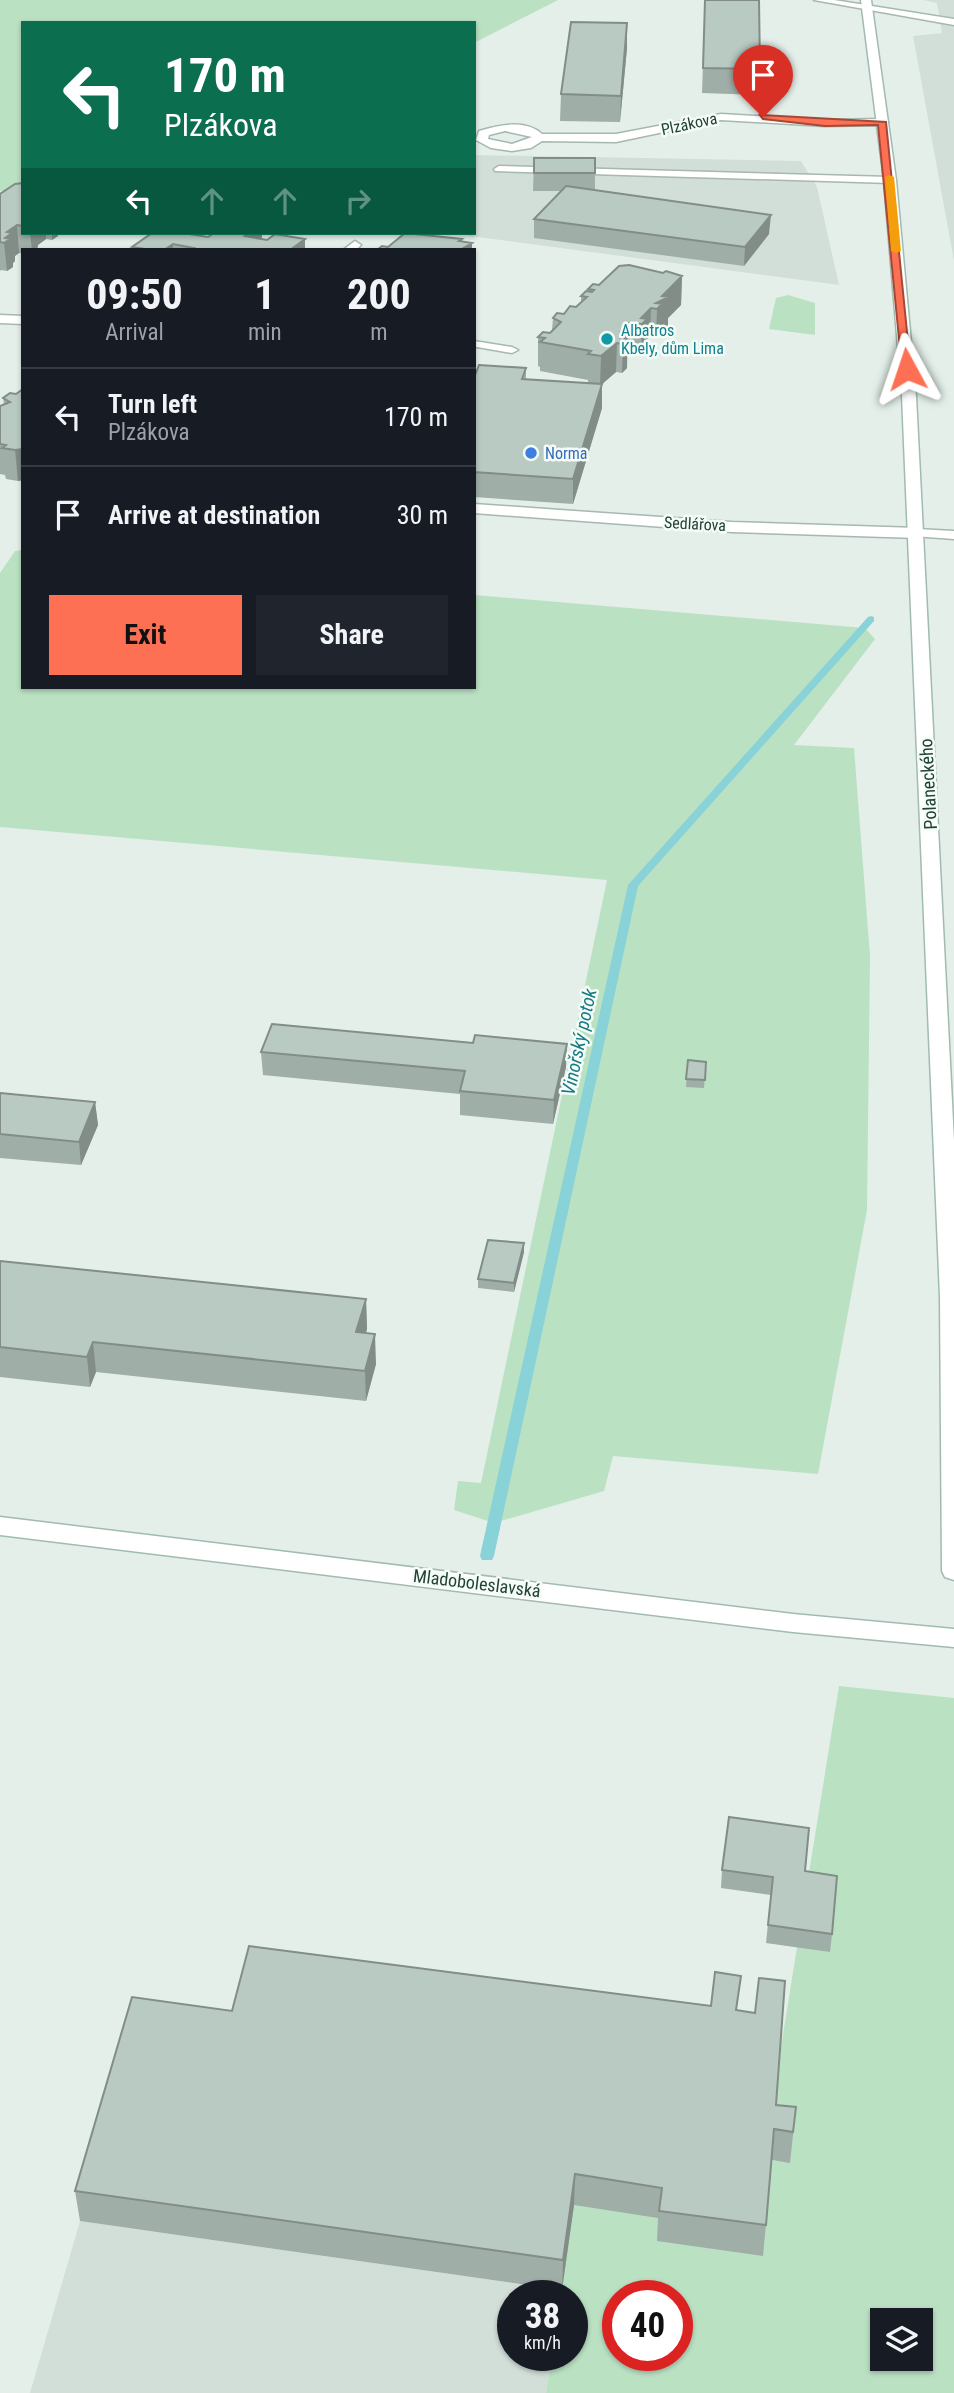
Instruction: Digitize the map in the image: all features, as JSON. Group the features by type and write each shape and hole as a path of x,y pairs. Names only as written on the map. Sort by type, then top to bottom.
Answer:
{"street":[{"name":"Polaneckého","path":"866,4 890,180 909,396 948,1082 954,1571"},
{"name":"Plzákova","path":"539,137 616,138 721,117 763,117 825,123 882,122"},
{"path":"0,319 21,320"},
{"name":"Sedlářova","path":"476,508 732,527 916,533"},
{"name":"Mladoboleslavská","path":"0,1527 793,1623 954,1638"}],"lane":[{"path":"818,0 866,4 954,22"},
{"path":"499,169 890,180"},
{"path":"476,345 512,350"},
{"path":"916,533 954,535"}],"shaded area":[{"path":"923,0 954,0 954,261 913,36 942,33 937,3"},
{"path":"476,155 801,161 817,187 839,285 463,235 476,235"},
{"path":"80,2221 497,2281 497,2371 550,2371 546,2393 30,2393"}],"green space":[{"path":"0,0 558,0 476,42 476,21 21,21 21,193 0,191"},
{"path":"788,295 815,303 815,335 769,329 776,298"},
{"path":"21,550 21,689 476,689 476,595 865,628 875,639 794,745 854,748 870,956 867,1210 818,1474 613,1456 604,1491 494,1523 454,1510 458,1481 481,1483 607,880 0,827 0,573 15,551"},
{"path":"839,1686 954,1698 954,2393 546,2393 550,2371 588,2371 588,2280 563,2280 574,2205 771,2160 790,2162 773,2136 781,2047"}],"building":[{"path":"705,0 759,0 760,69 703,68"},
{"path":"571,22 627,23 621,96 561,94"},
{"path":"534,158 595,158 595,173 534,173"},
{"path":"21,183 21,226 17,225 7,232 12,233 5,238 10,239 4,243 0,242 0,194"},
{"path":"566,186 771,215 745,247 534,219"},
{"path":"149,235 247,235 267,240 274,235 281,235 305,239 293,248 194,248 173,244 167,248 132,247"},
{"path":"403,235 462,239 459,241 472,243 463,248 380,248 388,247"},
{"path":"629,265 682,276 662,296 669,297 656,303 662,304 657,309 651,308 641,318 647,319 642,324 628,323 621,331 627,332 621,338 628,339 623,344 617,343 601,356 588,354 591,351 540,342 545,338 538,337 543,332 550,333 561,322 553,318 557,313 564,314 570,306 576,307 587,297 581,296 586,291 594,290 588,289 593,284 599,285 619,266"},
{"name":"Norma","path":"479,365 526,368 522,379 602,384 573,479 476,472 476,373"},
{"path":"21,390 21,449 15,450 2,448 6,445 0,444 0,406 10,402 3,398 10,393 16,394"},
{"path":"272,1024 473,1043 475,1035 567,1044 554,1100 460,1091 465,1071 261,1052"},
{"path":"688,1060 706,1062 705,1080 686,1079"},
{"path":"0,1093 95,1102 79,1142 0,1134"},
{"path":"488,1240 524,1243 514,1283 478,1279"},
{"path":"0,1261 366,1299 356,1332 375,1334 365,1371 93,1342 87,1357 0,1347"},
{"path":"729,1817 809,1828 805,1871 837,1876 832,1934 768,1925 773,1877 722,1870"},
{"path":"249,1946 711,2006 715,1972 741,1976 736,2010 755,2013 759,1978 785,1981 776,2105 796,2107 793,2132 774,2129 766,2225 659,2211 662,2188 575,2174 563,2260 75,2191 132,1997 232,2011"}],"waterway":[{"name":"Vinořský potok","path":"487,1556 633,885 871,619"}],"slow traffic":[{"path":"889,177 896,251"}],"place":[{"name":"Albatros Kbely, dům Lima","path":"607,339"},
{"name":"Norma","path":"531,453"}],"route":[{"path":"763,117 825,123 882,122 890,180 907,369"}]}
